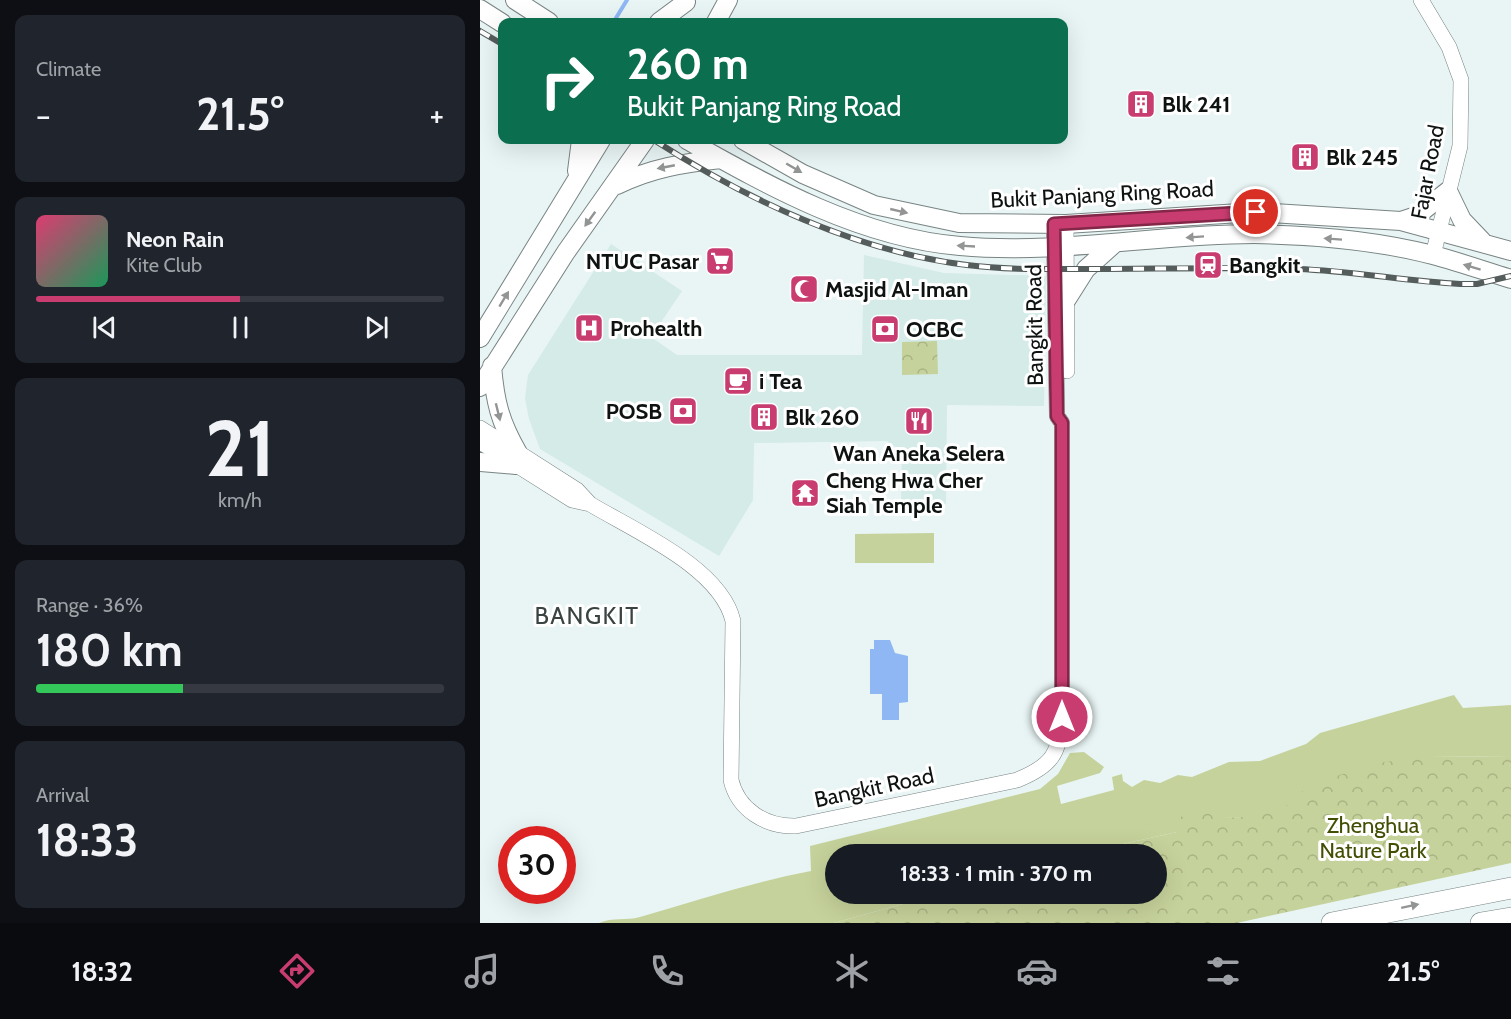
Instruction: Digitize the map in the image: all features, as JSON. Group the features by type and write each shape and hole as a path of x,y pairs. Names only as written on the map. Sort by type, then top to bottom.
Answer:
{"highway":[{"path":"1332,923 1511,888"},
{"path":"1481,923 1511,918"}],"main road":[{"path":"515,0 543,18"},
{"path":"718,18 728,0"},
{"path":"664,18 687,1"},
{"path":"676,18 687,1"},
{"path":"480,9 498,20"},
{"path":"575,182 580,144"},
{"path":"480,338 599,144"},
{"path":"480,387 566,252 642,144"},
{"path":"694,144 800,199 876,229 958,246 1062,247 1253,234 1338,238 1432,255 1511,279"},
{"name":"Bukit Panjang Ring Road","path":"750,144 803,174 874,205 959,223 1060,224 1256,212 1401,221 1511,251"},
{"path":"614,187 642,172 660,167 722,159"},
{"path":"1401,221 1416,216 1448,191 1462,220 1484,243"},
{"path":"1066,299 1086,269 1115,243"},
{"path":"480,462 517,459 502,426 495,398 492,366"}],"street":[{"name":"Fajar Road","path":"1421,0 1449,47 1461,80 1460,146 1432,255"},
{"name":"Bangkit Road","path":"1060,224 1066,299 1068,416 1062,423"},
{"name":"Bangkit Road","path":"480,428 572,500 590,504 695,567 722,593 729,605 733,621 731,780 734,793 757,816 782,826 796,826 1017,780 1034,773 1049,762 1057,751 1062,717 1062,423 1057,416 1062,247"},
{"name":"Bangkit Road","path":"480,442 517,459"}],"shaded area":[{"path":"611,244 682,291 651,337 677,355 862,355 864,255 944,273 1046,276 1044,406 947,405 946,504 901,504 902,452 887,441 754,443 753,500 719,556 540,449 529,419 525,398 528,375"}],"green space":[{"path":"937,341 938,374 902,375 902,342"},
{"path":"934,533 934,563 855,563 855,534"},
{"path":"1454,695 1463,708 1511,705 1511,756 1431,757 1263,850 1264,817 1223,818 1177,832 1123,844 825,844 825,904 903,904 834,923 599,923 640,917 746,886 811,871 810,846 1040,789 1058,774 1070,753 1084,752 1104,767 1100,773 1057,786 1061,804 1114,790 1112,777 1122,774 1123,781 1132,787 1144,780 1160,783 1178,775 1192,777 1229,762 1260,761 1306,744 1320,733"},
{"name":"Zhenghua Nature Park","path":"1511,756 1511,863 1237,923 834,923 903,904 1167,904 1167,844 1123,844 1177,832 1183,811 1205,804 1223,818 1243,817 1291,804 1309,784 1384,762 1431,757"}],"water":[{"path":"874,640 890,640 895,653 908,656 908,702 899,703 899,720 882,720 882,694 870,694 870,649 874,649"}],"waterway":[{"path":"616,18 627,0"}],"railway":[{"path":"480,31 498,42"},
{"path":"660,144 726,183 804,220 885,248 967,265 1026,269 1298,269 1460,284 1477,284 1511,276"}],"place":[{"name":"Blk 241","path":"1141,104"},
{"name":"Blk 245","path":"1305,157"},
{"name":"NTUC Pasar","path":"720,261"},
{"name":"Bangkit","path":"1208,265"},
{"name":"Masjid Al-Iman","path":"804,289"},
{"name":"Prohealth","path":"589,328"},
{"name":"OCBC","path":"885,329"},
{"name":"i Tea","path":"738,381"},
{"name":"POSB","path":"683,411"},
{"name":"Blk 260","path":"764,417"},
{"name":"Wan Aneka Selera","path":"919,421"},
{"name":"Cheng Hwa Cher Siah Temple","path":"805,493"}],"district":[{"name":"BANGKIT","path":"587,616"}],"route":[{"path":"1062,717 1062,423 1057,416 1054,224 1256,212"}]}
